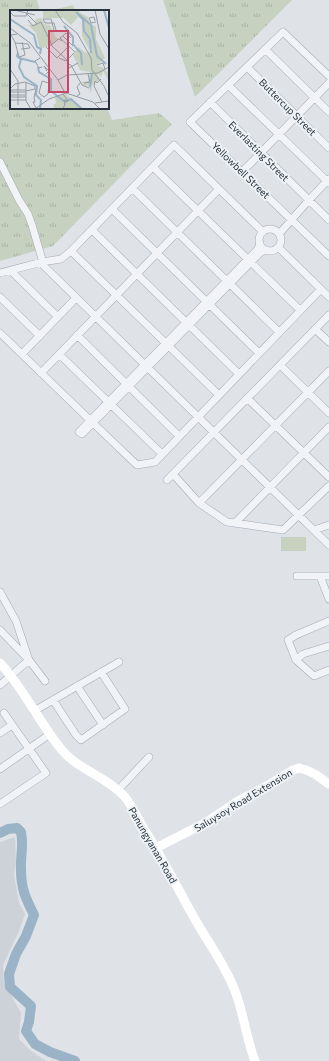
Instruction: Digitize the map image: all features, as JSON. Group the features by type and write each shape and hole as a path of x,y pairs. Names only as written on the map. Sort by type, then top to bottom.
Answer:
{"main road":[{"name":"Panungyanan Road","path":"0,663 11,675 34,711 63,751 74,762 107,782 125,797 156,848 230,979 238,999 255,1061"},
{"name":"Saluysoy Road Extension","path":"156,848 207,822 238,801 293,770 299,768 306,770 315,774 329,784"}],"street":[{"path":"210,102 283,32 329,76"},
{"path":"265,49 329,112"},
{"name":"Buttercup Street","path":"247,67 329,148"},
{"path":"242,172 329,83"},
{"path":"228,85 328,181 277,232"},
{"name":"Yellowbell Street","path":"210,102 190,122 329,256"},
{"name":"Everlasting Street","path":"210,102 329,220"},
{"path":"0,273 42,262 62,259 174,145 263,232"},
{"path":"0,162 19,200 28,214 44,266 329,545"},
{"path":"153,167 300,310"},
{"path":"132,188 280,332"},
{"path":"41,372 219,189"},
{"path":"112,209 259,353"},
{"path":"91,422 249,261 261,252 273,250 278,247 281,242 277,232 270,229 263,232 260,237 258,249 249,261"},
{"path":"92,230 239,374"},
{"path":"260,243 262,247 267,250"},
{"path":"278,247 329,297"},
{"path":"71,251 219,395"},
{"path":"11,271 58,317"},
{"path":"0,332 137,465 154,462 321,289"},
{"path":"0,296 40,336"},
{"path":"22,354 76,298"},
{"path":"167,480 329,316"},
{"path":"315,329 329,342"},
{"path":"77,335 179,436"},
{"path":"59,354 162,454"},
{"path":"280,365 329,413"},
{"path":"199,503 329,371"},
{"path":"247,398 329,477"},
{"path":"235,523 329,427"},
{"path":"173,474 199,503 227,522 283,530 328,489"},
{"path":"314,530 329,525"},
{"path":"297,576 329,576"},
{"path":"320,576 329,599"},
{"path":"0,592 16,621 29,660"},
{"path":"329,621 296,634 288,640 296,660 314,676 329,670"},
{"path":"0,630 29,660 44,681"},
{"path":"296,660 303,654 329,646"},
{"path":"0,685 29,660"},
{"path":"34,711 119,662"},
{"path":"53,700 76,735 81,740 125,709 101,672"},
{"path":"77,686 103,725"},
{"path":"0,804 46,773 4,713"},
{"path":"0,733 12,725"},
{"path":"0,769 50,734"},
{"path":"118,790 149,757"}],"shaded area":[{"path":"15,837 16,859 14,875 19,903 25,914 19,931 3,965 4,982 21,1013 19,1039 31,1051 46,1061 0,1061 0,842"}],"green space":[{"path":"0,0 37,0 40,10 10,10 10,109 107,109 112,120 159,113 172,124 53,246 0,261"},
{"path":"163,0 292,0 195,97"},
{"path":"73,5 75,10 52,10"},
{"path":"281,537 306,537 306,551 281,551"}],"waterway":[{"path":"0,833 8,829 17,828 21,832 21,877 26,899 34,915 26,936 16,954 9,974 10,987 31,1006 26,1031 35,1044 50,1052 75,1061"}]}
